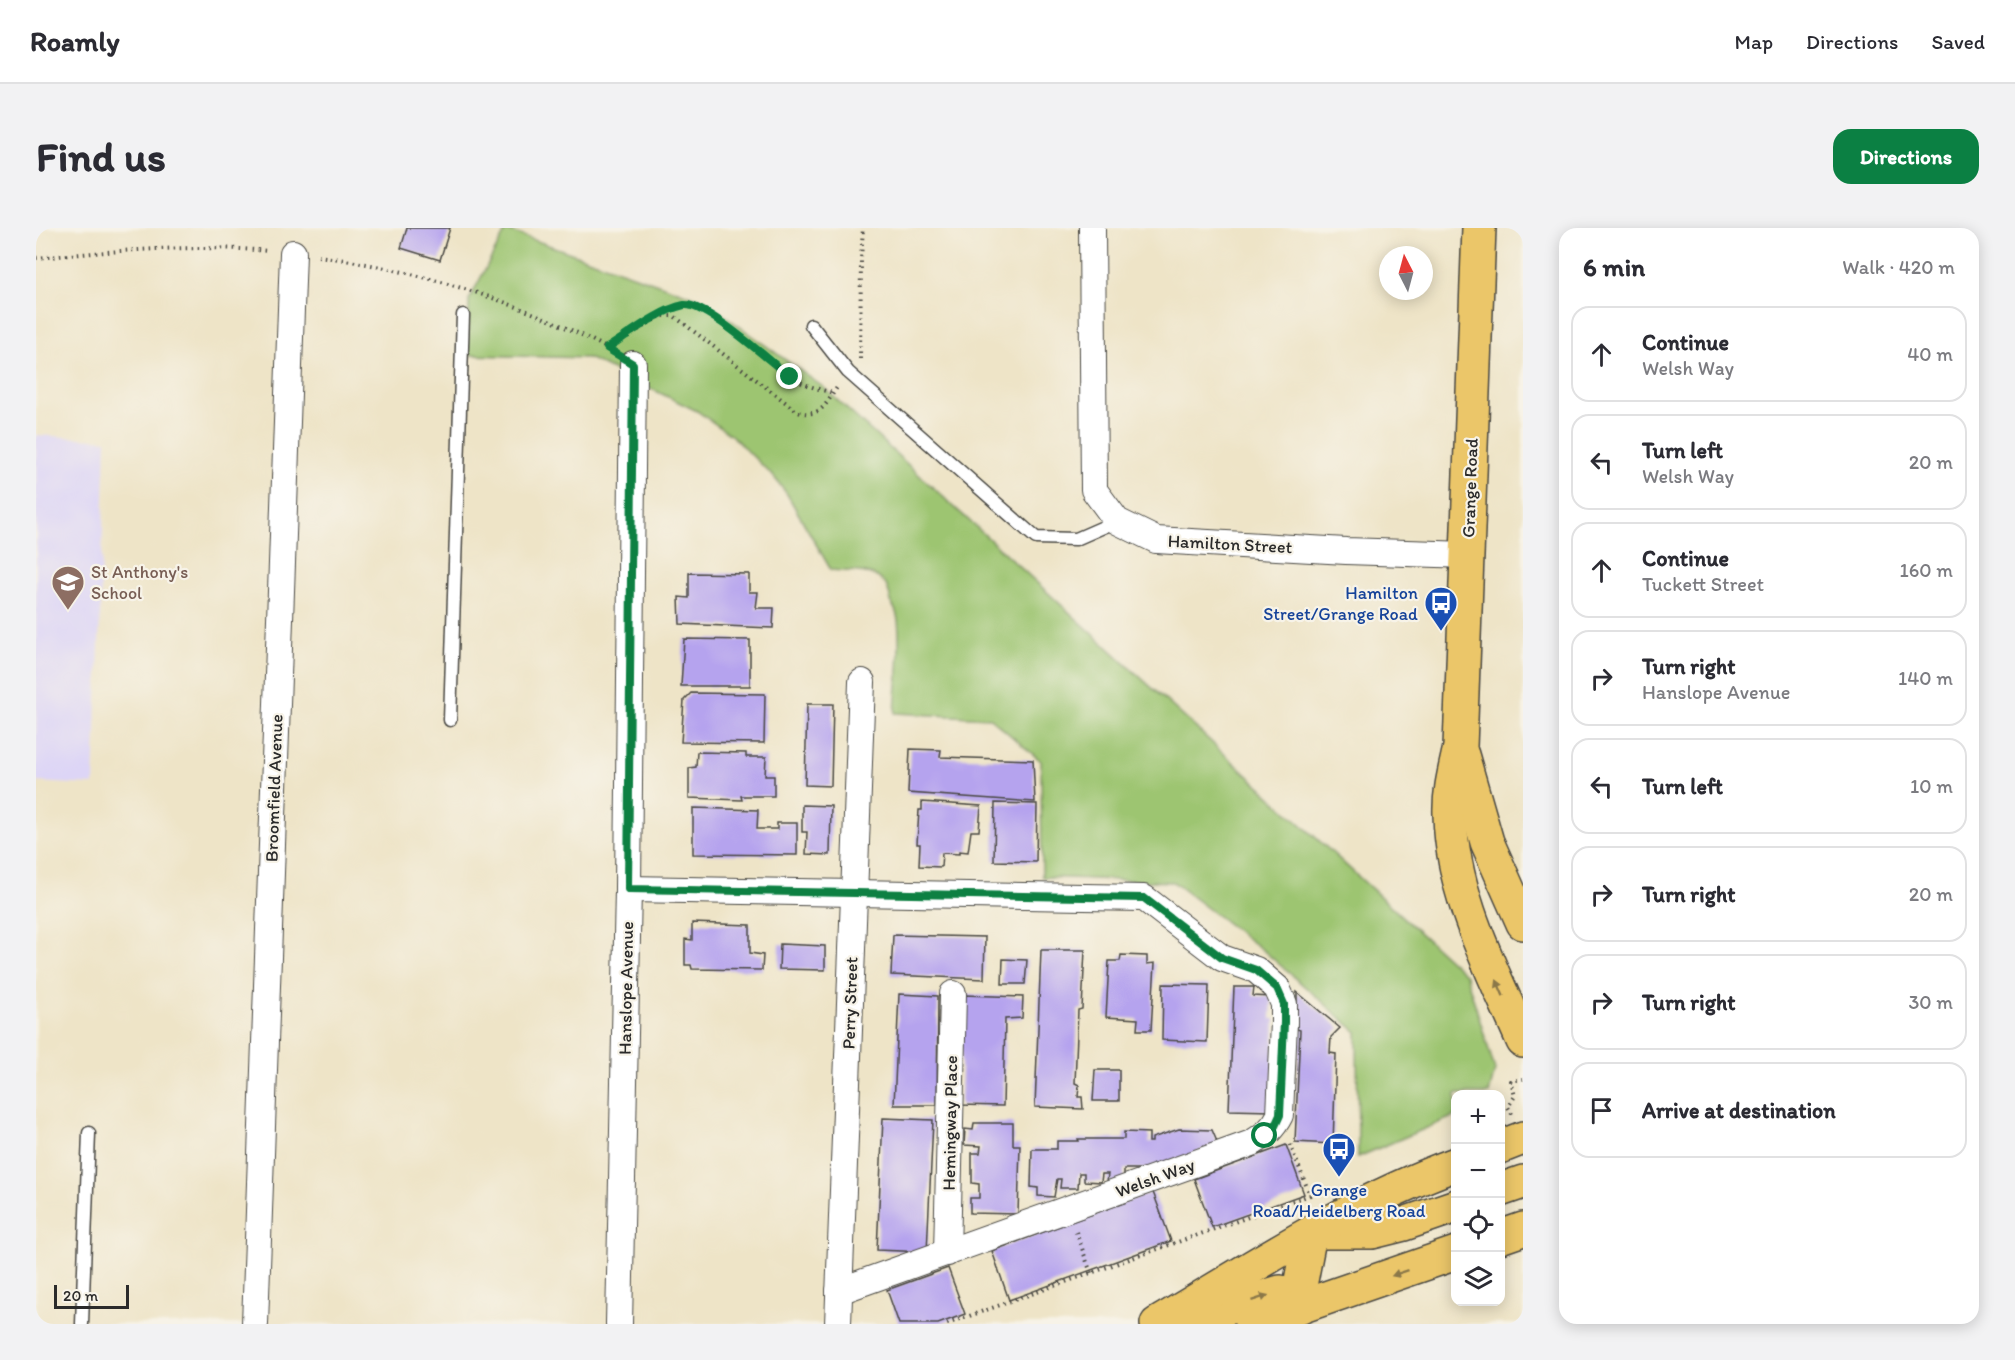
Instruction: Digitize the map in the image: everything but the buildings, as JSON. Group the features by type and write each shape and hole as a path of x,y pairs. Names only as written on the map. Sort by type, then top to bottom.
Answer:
{"main road":[{"name":"Grange Road","path":"1479,228 1460,747 1451,788 1450,816 1459,880 1466,909 1523,1041"},
{"name":"Grange Road","path":"1460,747 1493,858 1523,923"},
{"path":"1493,858 1523,886"},
{"path":"1505,1145 1523,1138"},
{"path":"1160,1322 1375,1199 1413,1180 1451,1166"},
{"path":"1505,1188 1523,1182"},
{"path":"1312,1233 1372,1232 1404,1224 1451,1207"},
{"path":"1302,1306 1312,1233"},
{"path":"1251,1324 1451,1254"},
{"path":"1160,1322 1215,1312 1302,1306"}],"street":[{"name":"Hamilton Street","path":"1092,228 1094,490 1117,521 1156,540 1346,551 1468,555"},
{"name":"Broomfield Avenue","path":"255,1324 293,253"},
{"name":"Hanslope Avenue","path":"619,1324 628,889 633,364"},
{"name":"Perry Street","path":"838,1324 862,682"},
{"name":"Welsh Way","path":"628,889 1144,898 1222,958 1256,970 1277,988 1284,1004 1280,1115 1275,1126 1265,1136 1252,1143 839,1291"},
{"name":"Hemingway Place","path":"947,1253 953,994"}],"lane":[{"path":"450,720 463,315"},
{"path":"811,325 848,372 1036,538 1076,539 1117,521"},
{"path":"82,1324 89,1133"}],"path":[{"path":"660,316 674,316 798,412 810,415 820,411 861,358 863,228"},
{"path":"36,258 102,252 235,248 354,261 457,286 565,326 633,364"},
{"path":"607,348 660,316 686,305 698,307 721,321 790,377 807,386 833,393"},
{"path":"1511,1082 1523,1079"},
{"path":"947,1324 1310,1195 1289,1140"},
{"path":"1075,1231 1091,1273"}],"shaded area":[{"name":"St Anthony's School","path":"36,435 106,440 94,785 36,782"}],"green space":[{"path":"506,230 703,300 823,387 1466,975 1495,1070 1490,1090 1451,1090 1451,1118 1358,1157 1357,1032 1265,952 1173,882 1042,877 1041,761 990,718 895,713 898,621 886,586 881,580 860,572 831,570 787,494 774,477 732,436 697,411 588,358 468,355 469,300"}],"place":[{"name":"St Anthony's School","path":"68,611"},
{"name":"Hamilton Street/Grange Road","path":"1441,632"},
{"name":"Grange Road/Heidelberg Road","path":"1339,1178"}],"route":[{"path":"790,377 721,321 698,307 686,305 672,309 607,348 633,364 628,889 1144,898 1222,958 1256,970 1277,988 1284,1004 1280,1115 1275,1126 1265,1136"}]}
